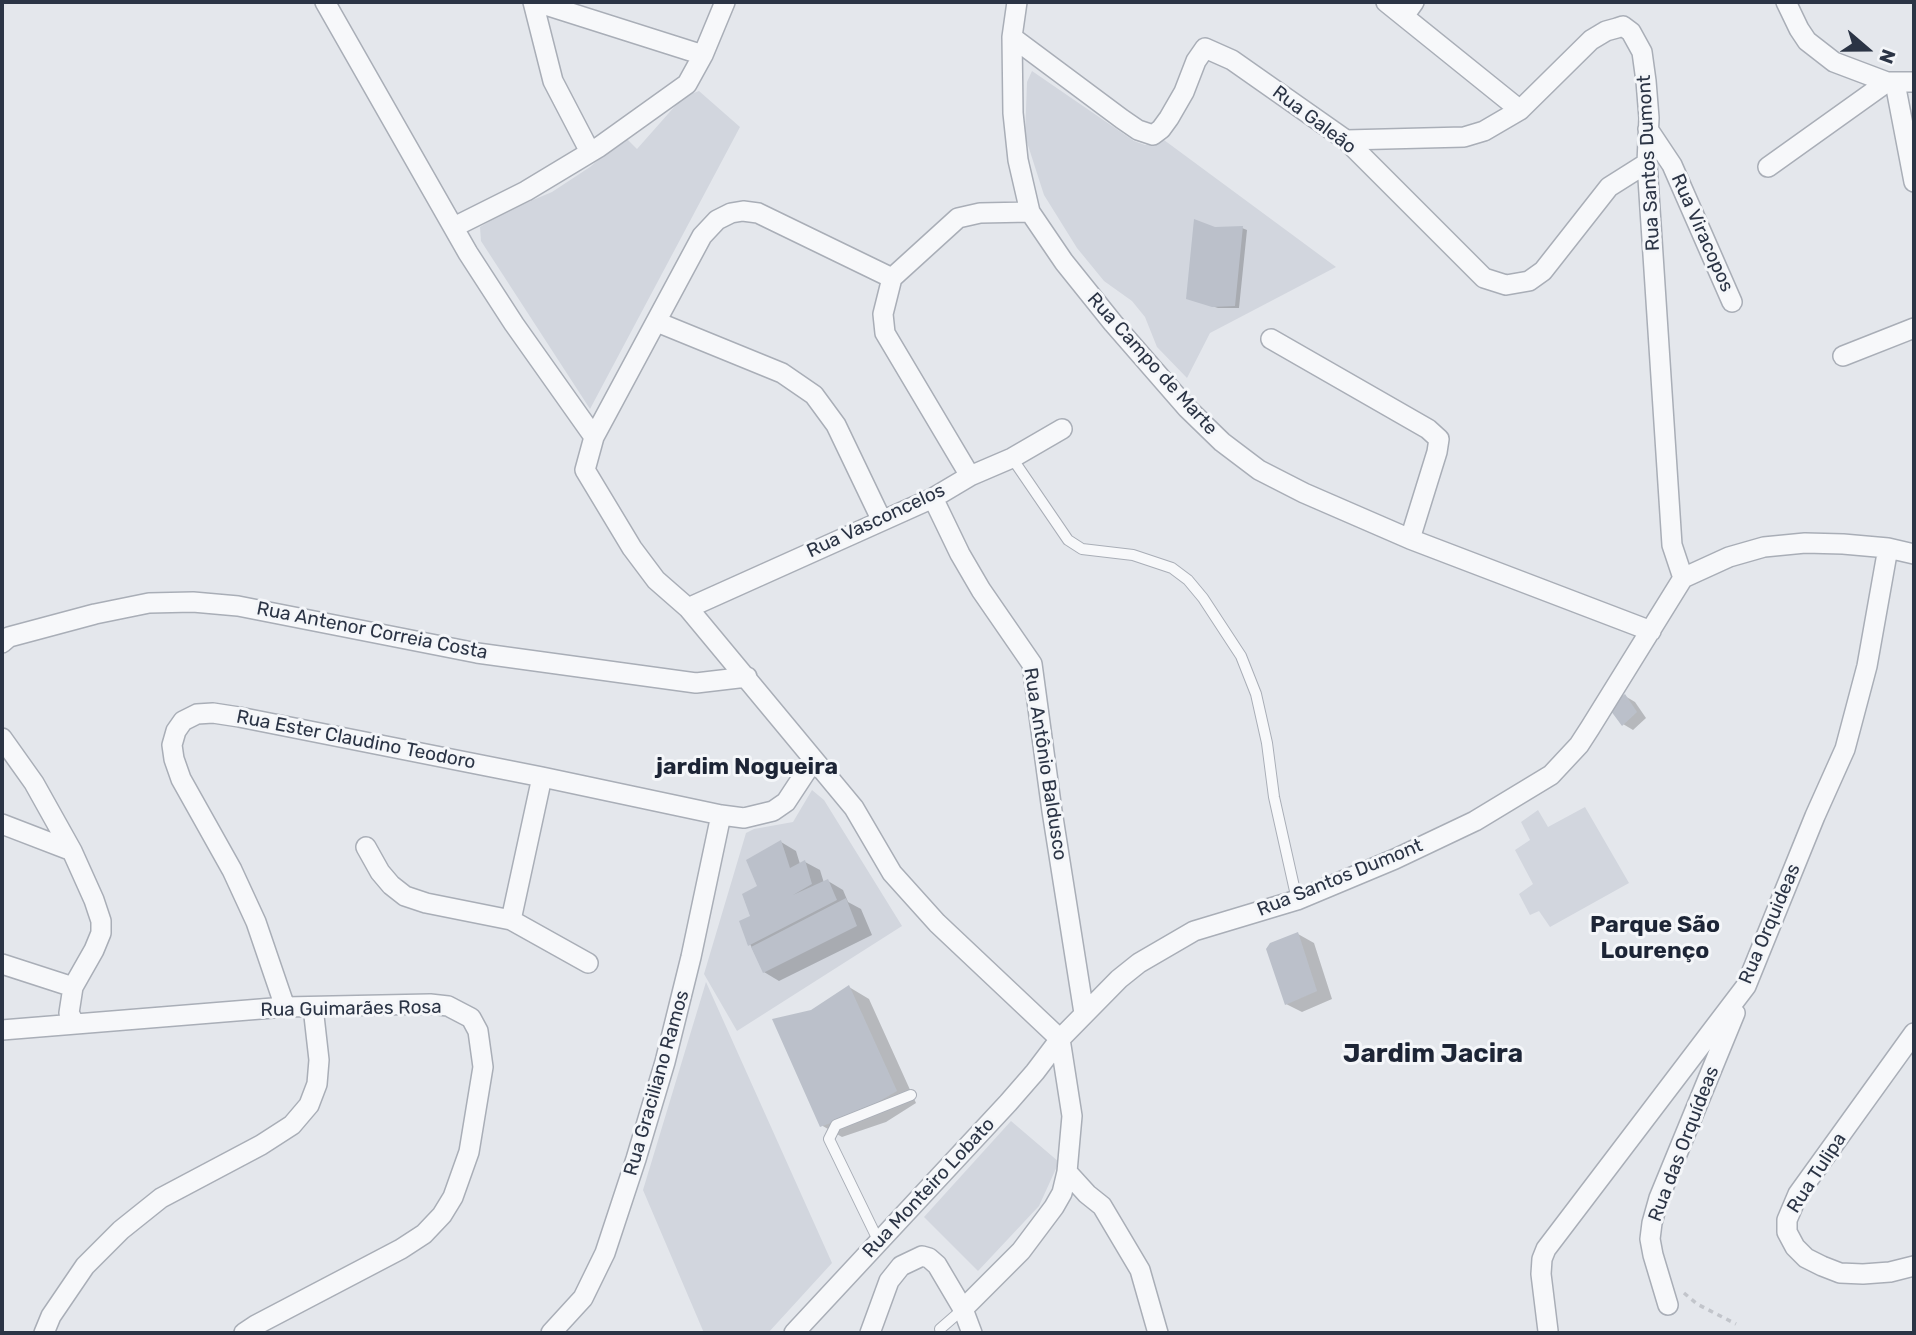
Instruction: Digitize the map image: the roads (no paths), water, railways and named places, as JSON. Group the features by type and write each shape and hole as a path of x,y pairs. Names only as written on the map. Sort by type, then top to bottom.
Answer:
{"street":[{"path":"325,2 468,253 514,324 594,437"},
{"path":"590,152 553,81 535,2 574,7 703,55"},
{"path":"454,227 526,191 590,152 687,84 703,55 725,2"},
{"name":"Rua Campo de Marte","path":"1017,2 1012,37 1013,113 1018,160 1030,212 1064,262 1113,323 1188,408 1222,442 1259,470 1293,488 1410,539 1651,631"},
{"path":"1386,2 1409,9 1520,110"},
{"path":"1786,2 1799,29 1819,51 1834,62 1899,82"},
{"name":"Rua Santos Dumont","path":"1060,1039 1139,963 1194,931 1297,900 1395,859 1475,821 1551,775 1579,745 1683,578 1672,545 1647,163 1646,81 1642,52 1632,32 1623,26 1606,31 1591,40 1520,110 1484,131 1464,136 1346,140"},
{"name":"Rua Galeão","path":"1012,37 1122,119 1146,134 1153,135 1170,118 1196,61 1205,48 1232,60 1346,140 1484,278 1506,285 1529,282 1543,271 1609,187 1647,163"},
{"path":"1768,167 1899,82"},
{"path":"1899,82 1914,182"},
{"name":"Rua Viracopos","path":"1648,128 1672,165 1732,302"},
{"path":"970,476 885,333 883,314 892,278 958,218 980,213 1030,212"},
{"path":"892,278 758,213 731,213 717,220 702,236 594,437 585,470 632,548 656,580 688,608 854,808 892,873 937,923 1060,1039 1072,1116 1067,1172 1062,1193 1021,1251 963,1308"},
{"path":"657,323 782,373 814,395 835,425 881,519"},
{"path":"1843,356 1914,328"},
{"path":"1271,339 1428,429 1439,439 1410,539"},
{"name":"Rua Vasconcelos","path":"688,608 881,519 933,498 1062,429"},
{"name":"Rua Antônio Baldusco","path":"933,498 981,590 1032,664 1084,1013"},
{"path":"1683,578 1729,557 1764,547 1814,543 1888,548 1914,554"},
{"name":"Rua Orquideas","path":"1548,1333 1541,1274 1546,1249 1746,986 1845,749 1867,666 1888,548"},
{"name":"Rua Antenor Correia Costa","path":"2,643 9,637 95,614 149,603 193,602 238,606 477,653 682,681 747,677"},
{"name":"Rua Ester Claudino Teodoro","path":"285,1007 256,922 232,870 181,779 172,745 176,731 183,721 205,714 239,717 744,818 773,811 786,802 813,761"},
{"path":"2,738 34,783 72,851 101,921 101,933 94,950 73,987 69,1013 75,1024"},
{"path":"511,920 542,777"},
{"name":"Rua Graciliano Ramos","path":"551,1333 583,1298 605,1253 636,1159 665,1062 691,957 721,815"},
{"path":"2,824 72,851"},
{"path":"366,847 380,872 404,896 511,920 587,963"},
{"path":"2,964 73,987"},
{"name":"Rua das Orquídeas","path":"1668,1305 1650,1239 1659,1198 1746,986"},
{"name":"Rua Guimarães Rosa","path":"2,1030 285,1007 430,1004 448,1006 471,1018 478,1031 483,1067 469,1152 453,1197 442,1215 424,1234 401,1249 244,1333"},
{"path":"44,1333 51,1316 85,1266 121,1230 162,1198 261,1145 292,1125 309,1105 317,1084 319,1060 313,1007"},
{"name":"Rua Tulipa","path":"1914,1033 1798,1194 1787,1220 1787,1232 1795,1247 1806,1258 1840,1273 1890,1272 1914,1266"},
{"name":"Rua Monteiro Lobato","path":"794,1333 1023,1086 1060,1039"},
{"path":"1067,1172 1102,1206 1128,1248 1140,1270 1158,1333"},
{"path":"870,1333 889,1281 901,1266 922,1256 937,1265 963,1308 972,1333"}],"lane":[{"path":"1012,458 1068,540 1082,549 1133,555 1172,568 1188,580 1203,598 1241,656 1256,694 1267,743 1273,797 1297,900"},
{"path":"879,1242 829,1139 836,1125 911,1095"},
{"path":"940,1329 963,1308"}],"district":[{"name":"jardim Nogueira","path":"747,767"},
{"name":"Parque São Lourenço","path":"1655,938"},
{"name":"Jardim Jacira","path":"1433,1054"}]}
